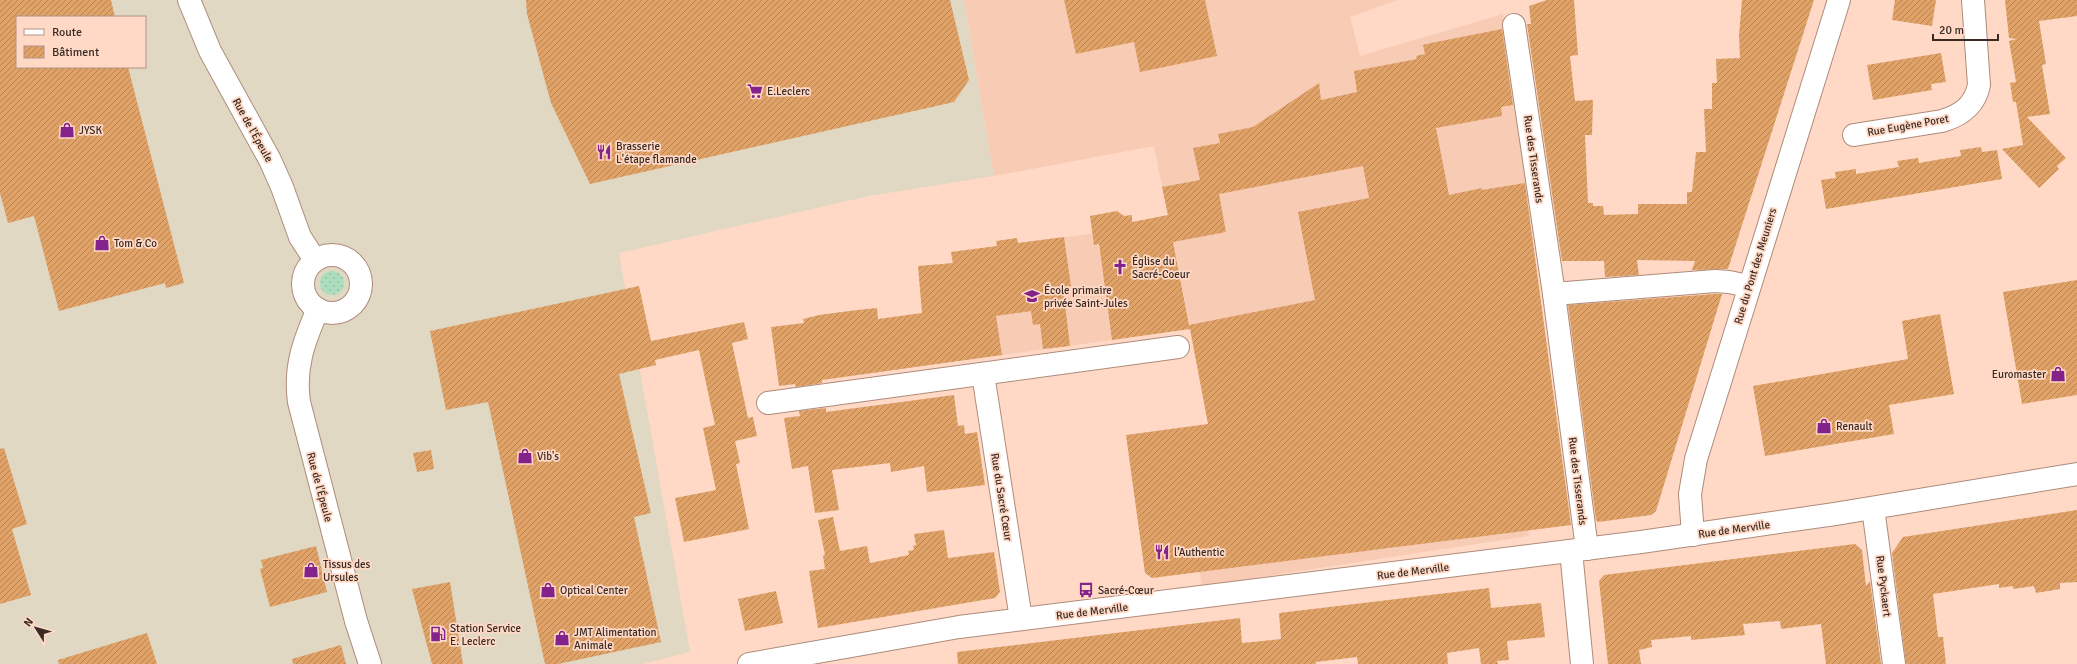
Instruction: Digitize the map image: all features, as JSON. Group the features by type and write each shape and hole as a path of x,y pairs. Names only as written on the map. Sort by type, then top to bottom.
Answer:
{"street":[{"name":"Rue de l'Épeule","path":"189,0 210,51 270,160 282,186 300,237 315,260"},
{"name":"Rue du Pont des Meuniers","path":"1693,535 1690,494 1693,471 1748,286 1839,0"},
{"name":"Rue Eugène Poret","path":"1854,134 1942,121 1952,118 1967,109 1980,85 1973,0"},
{"name":"Rue des Tisserands","path":"1514,24 1554,294 1579,550 1582,664"},
{"path":"329,255 339,255 348,259 358,270 362,284 358,298 347,309 333,313 318,309 310,303 304,289 305,275 315,260 329,255"},
{"path":"1554,294 1715,281 1736,282 1748,286"},
{"name":"Rue de l'Épeule","path":"318,309 302,347 298,361 297,389 299,402 356,621 370,664"},
{"path":"768,403 1178,347"},
{"name":"Rue du Sacré Cœur","path":"983,374 1021,619"},
{"name":"Rue de Merville","path":"749,664 959,627 1693,535 1873,508 2077,474"},
{"name":"Rue Pyckaert","path":"1873,508 1894,664"}],"shaded area":[{"path":"0,0 964,0 994,176 869,196 619,253 690,652 643,664 0,664"},
{"path":"964,0 1398,0 1350,17 1360,56 1503,14 1531,183 1483,190 1500,388 1529,536 1202,586 1190,511 1225,503 1154,146 994,176"},
{"name":"École primaire privée Saint-Jules","path":"1097,233 1112,340 966,360 951,252"}],"green space":[{"path":"332,271 341,274 344,283 341,292 332,295 323,292 320,283 323,274"}],"building":[{"path":"0,0 111,0 115,16 16,16 16,68 128,68 184,283 166,288 165,283 59,311 34,216 8,223 0,193"},
{"name":"E.Leclerc","path":"526,0 950,0 969,80 954,102 590,184 551,103 527,14"},
{"path":"1064,0 1205,0 1217,56 1140,72 1134,42 1076,54"},
{"path":"1547,0 1574,0 1578,55 1570,56 1575,101 1593,100 1592,135 1585,135 1588,203 1593,203 1593,206 1603,206 1604,215 1638,214 1638,204 1687,204 1687,192 1692,192 1696,152 1706,152 1704,109 1712,109 1712,83 1717,83 1716,59 1740,58 1739,35 1742,0 1814,0 1728,269 1692,270 1695,261 1637,260 1639,275 1605,277 1604,261 1562,261 1527,24 1531,24 1529,6"},
{"path":"1895,0 1936,0 1932,26 1892,20"},
{"path":"2005,0 2077,0 2077,16 2039,21 2046,64 2042,65 2050,114 2027,117 2066,158 2057,166 2059,169 2039,188 2002,149 2023,145 2016,102 2013,102 2010,83 2016,82 2009,41 2017,39 2009,38"},
{"path":"1502,29 1513,105 1501,107 1502,116 1436,128 1449,195 1482,188 1482,190 1525,183 1571,525 1152,578 1145,573 1126,435 1208,424 1190,329 1112,340 1099,244 1094,245 1090,216 1117,211 1124,216 1132,215 1132,222 1168,215 1162,187 1200,180 1193,148 1220,143 1218,134 1253,127 1319,83 1321,100 1357,92 1354,71 1417,59 1416,56 1425,54 1423,45","holes":["1363,166 1369,198 1298,212 1315,300 1189,325 1173,242 1226,232 1219,194"]},
{"path":"1941,53 1946,82 1931,84 1932,90 1873,100 1867,65"},
{"path":"1981,147 1982,152 1997,150 2002,179 1826,209 1821,180 1836,178 1835,172 1856,169 1856,174 1899,167 1897,161 1918,158 1919,163 1961,156 1960,150"},
{"path":"1064,237 1071,286 1063,287 1070,346 1043,349 1040,324 1033,325 1031,311 996,316 1002,355 822,380 822,383 796,387 795,384 779,386 771,327 804,323 803,319 819,315 877,308 878,319 922,313 918,266 953,263 951,252 997,246 996,241 1017,238 1018,243"},
{"path":"2077,280 2077,395 2022,404 2003,292"},
{"path":"639,286 651,341 744,322 748,339 732,343 748,418 753,417 757,436 735,441 740,463 736,464 749,529 684,542 675,498 716,490 703,428 715,425 699,350 655,360 656,365 619,374 651,513 634,517 661,642 558,664 545,664 488,402 446,410 430,331"},
{"path":"1722,294 1656,511 1651,515 1598,522 1596,520 1568,305"},
{"path":"1940,314 1954,394 1889,405 1894,434 1765,456 1753,386 1908,359 1902,321"},
{"path":"954,395 958,426 964,425 965,434 977,432 985,485 927,492 924,466 891,472 890,463 832,470 839,510 815,513 808,466 792,469 784,418 800,416 799,411 826,408 826,412"},
{"path":"4,448 27,524 12,529 31,595 0,604 0,449"},
{"path":"431,450 434,469 417,472 413,453"},
{"path":"2077,510 2077,582 2060,583 2060,589 2036,593 2034,586 2013,589 2013,586 1999,588 1999,584 1933,594 1938,637 1943,637 1946,664 1906,664 1892,553 1903,537"},
{"path":"833,517 840,551 867,546 870,563 909,555 908,551 914,550 913,546 916,545 914,534 944,530 948,558 994,552 1000,592 995,598 818,628 809,571 825,569 823,556 825,555 818,520"},
{"path":"1855,544 1862,550 1866,586 1870,581 1881,664 1826,664 1821,624 1781,629 1780,621 1743,624 1745,635 1691,640 1691,636 1651,640 1652,647 1639,650 1641,664 1608,664 1599,581 1604,575"},
{"path":"316,546 327,592 270,607 260,569 263,568 261,560"},
{"path":"450,582 463,664 432,664 412,589"},
{"path":"1489,588 1491,608 1541,603 1545,637 1507,641 1509,660 1497,661 1498,664 1481,664 1479,648 1447,653 1448,664 1358,664 1357,657 1316,662 1316,664 958,664 957,652 1240,618 1242,643 1281,639 1279,613"},
{"path":"776,591 783,623 745,631 738,599"},
{"path":"147,633 157,664 59,664 58,660"},
{"path":"341,645 346,664 293,664 292,659"}],"place":[{"name":"E.Leclerc","path":"755,91"},
{"name":"JYSK","path":"67,130"},
{"name":"Brasserie L'étape flamande","path":"604,152"},
{"name":"Tom & Co","path":"102,243"},
{"name":"Église du Sacré-Coeur","path":"1120,267"},
{"name":"École primaire privée Saint-Jules","path":"1032,296"},
{"name":"Euromaster","path":"2058,374"},
{"name":"Renault","path":"1824,426"},
{"name":"Vib's","path":"525,456"},
{"name":"l’Authentic","path":"1162,552"},
{"name":"Tissus des Ursules","path":"311,570"},
{"name":"Optical Center","path":"548,590"},
{"name":"Sacré-Cœur","path":"1086,590"},
{"name":"Station Service E. Leclerc","path":"438,634"},
{"name":"JMT Alimentation Animale","path":"562,638"}]}
